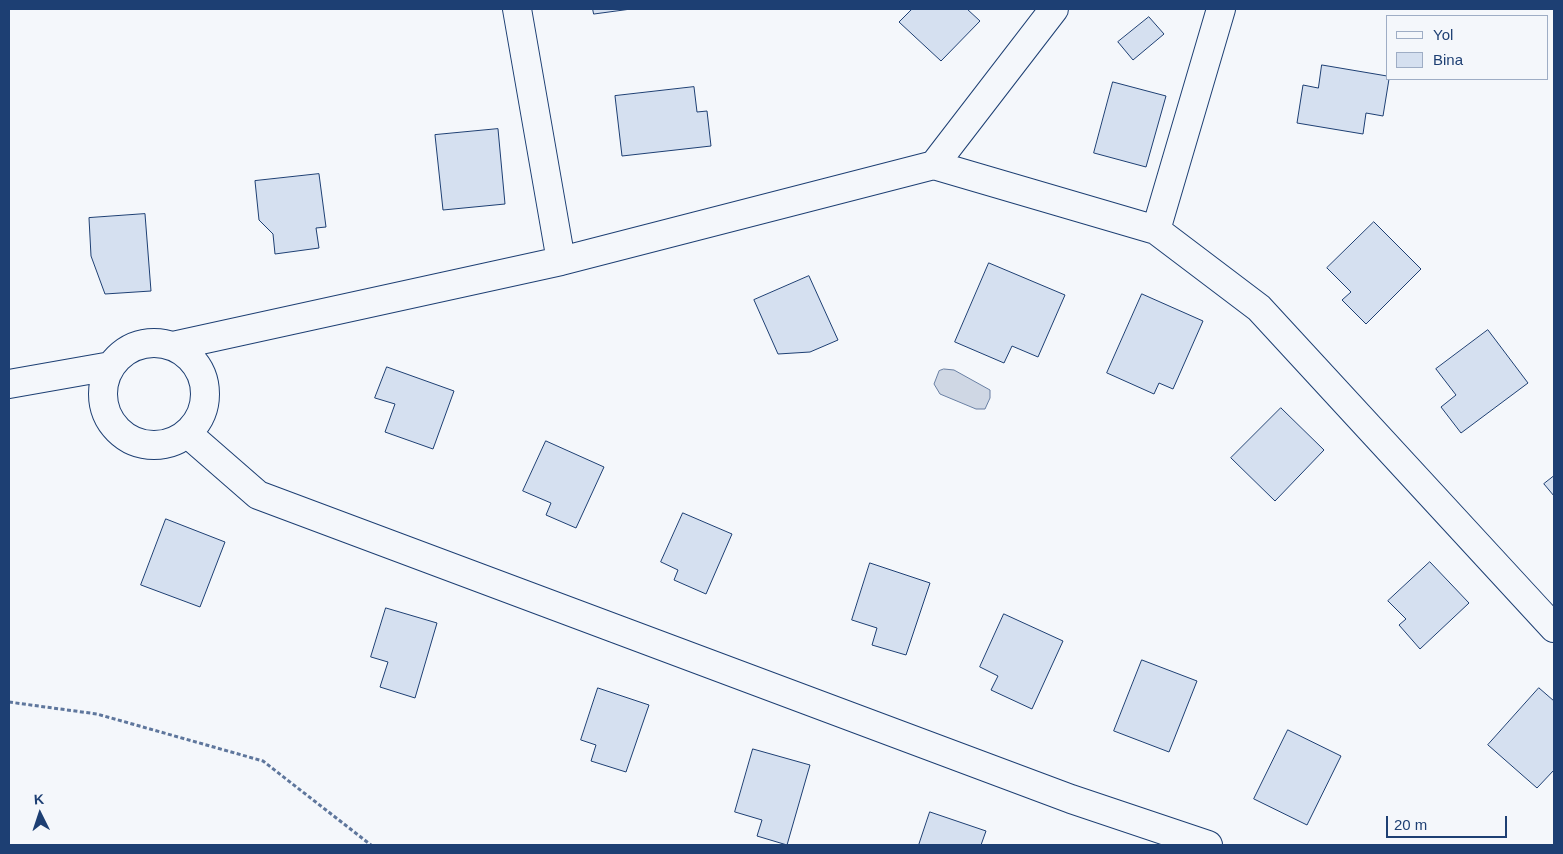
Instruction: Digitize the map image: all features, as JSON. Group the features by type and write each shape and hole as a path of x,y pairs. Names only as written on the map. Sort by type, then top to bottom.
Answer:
{"street":[{"path":"517,9 561,261"},
{"path":"934,165 1054,9"},
{"path":"1156,230 1221,9"},
{"path":"173,346 188,356 199,369 204,385 205,404 199,420 188,434 174,442 158,446 141,444 126,438 114,427 106,413 102,397 104,381 111,366 123,353 138,346 155,343 173,346 561,261 934,165 1156,230 1259,308 1554,628"},
{"path":"9,384 111,366"},
{"path":"188,434 258,496 1071,799 1208,845"}],"path":[{"path":"9,702 97,714 263,761 371,845"}],"shaded area":[{"path":"944,369 954,370 990,390 990,398 985,409 976,409 940,394 934,384 939,371"}],"building":[{"path":"593,9 631,9 594,14"},
{"path":"909,9 967,9 980,21 941,61 899,22 911,10"},
{"path":"1149,17 1164,34 1133,60 1118,42"},
{"path":"1322,65 1386,76 1386,80 1389,80 1383,116 1366,113 1363,134 1297,123 1303,85 1318,88"},
{"path":"1113,82 1166,96 1146,167 1094,153"},
{"path":"694,87 697,112 707,111 711,146 622,156 615,96"},
{"path":"498,129 505,204 443,210 435,135"},
{"path":"319,174 326,227 316,228 319,248 275,254 273,234 259,220 255,181"},
{"path":"145,214 151,291 105,294 91,256 89,218"},
{"path":"1374,222 1421,269 1366,324 1342,300 1351,292 1327,268"},
{"path":"989,263 1065,295 1038,357 1012,346 1004,363 955,342"},
{"path":"809,276 838,340 810,352 778,354 754,300"},
{"path":"1142,294 1203,321 1173,389 1159,383 1154,394 1107,373"},
{"path":"1488,330 1528,383 1461,433 1441,407 1456,395 1436,369"},
{"path":"387,367 454,391 433,449 385,432 395,404 375,398"},
{"path":"1281,408 1324,450 1275,501 1231,458"},
{"path":"546,441 604,467 576,528 546,515 551,503 523,491"},
{"path":"1554,476 1554,496 1544,484"},
{"path":"683,513 732,534 706,594 674,580 678,570 661,562"},
{"path":"166,519 225,542 200,607 141,585"},
{"path":"1430,562 1469,603 1420,649 1399,625 1406,619 1388,601"},
{"path":"870,563 930,583 906,655 872,645 877,628 852,620"},
{"path":"386,608 437,623 415,698 380,687 388,662 371,657"},
{"path":"1004,614 1063,641 1032,709 991,690 998,676 980,667"},
{"path":"1142,660 1197,681 1169,752 1114,731"},
{"path":"598,688 649,705 626,772 591,761 596,745 581,740"},
{"path":"1539,688 1554,701 1554,770 1537,788 1488,745"},
{"path":"1288,730 1341,756 1307,825 1254,799"},
{"path":"753,749 810,765 787,845 757,836 762,820 735,812"},
{"path":"930,812 986,831 981,845 919,845"}]}
